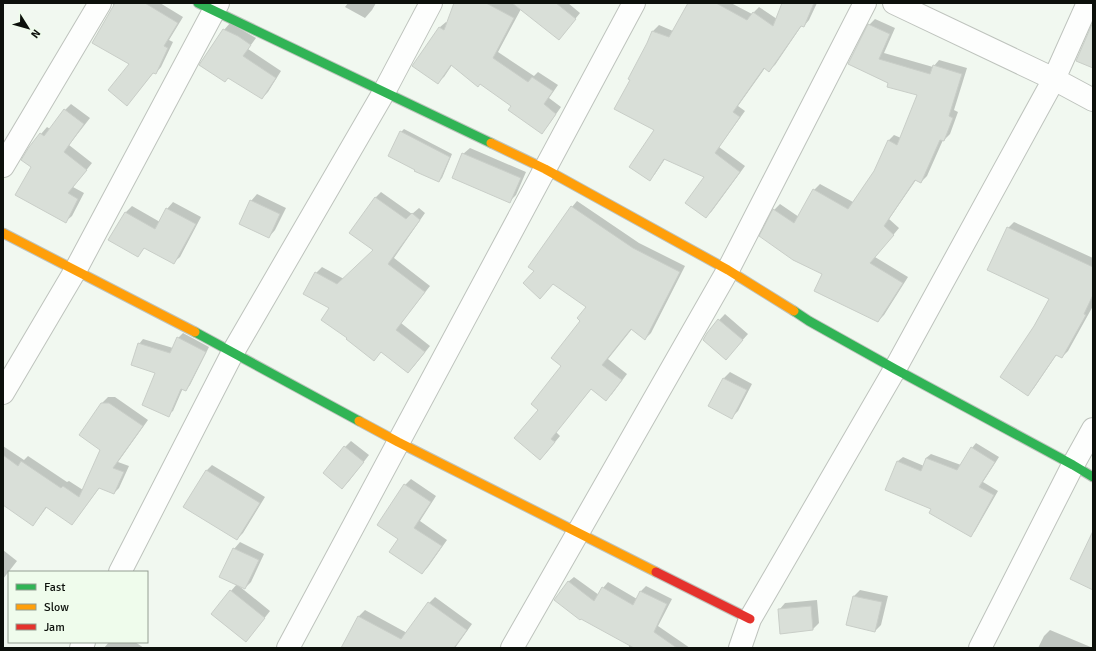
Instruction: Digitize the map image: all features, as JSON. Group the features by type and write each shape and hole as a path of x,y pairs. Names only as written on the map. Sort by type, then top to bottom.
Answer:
{"street":[{"path":"3,166 100,3"},
{"path":"121,571 233,352 384,92 430,3"},
{"path":"288,648 634,3"},
{"path":"512,648 728,270 865,3"},
{"path":"894,3 1054,79 1093,100"},
{"path":"740,648 750,619 895,370 1054,79 1088,3"},
{"path":"3,393 75,271 210,6 384,92 545,169 728,270 809,321 895,370 1093,477"},
{"path":"3,233 233,352 398,442 750,619"},
{"path":"980,648 1073,465 1093,429"}],"building":[{"path":"115,3 145,3 178,23 164,46 168,48 156,74 153,73 127,106 108,90 129,64 92,43"},
{"path":"454,3 486,3 514,18 493,58 528,82 532,77 553,91 544,104 556,114 542,134 508,110 511,106 480,84 478,87 451,65 438,84 412,66 439,27 444,30"},
{"path":"512,3 556,3 576,19 559,40"},
{"path":"688,3 716,3 747,20 753,12 773,26 782,3 814,3 804,27 801,26 769,72 764,68 733,112 740,117 715,153 740,172 706,218 685,203 704,177 664,159 650,181 629,167 654,130 614,109 630,80 628,79 652,31 669,37"},
{"path":"1093,22 1093,68 1076,61"},
{"path":"868,24 890,34 879,59 930,74 933,65 962,74 949,116 953,118 944,141 940,140 921,183 915,180 884,226 894,235 870,263 903,283 878,322 814,291 822,274 793,260 759,236 773,209 794,223 813,189 848,209 874,171 888,140 897,145 917,95 887,87 888,83 848,64"},
{"path":"223,29 238,36 251,45 243,56 276,78 262,99 228,78 225,82 199,65"},
{"path":"64,109 84,124 64,152 87,170 68,193 78,199 66,223 15,195 31,167 21,160 40,133 44,136"},
{"path":"400,131 450,157 439,182 414,171 415,170 388,156"},
{"path":"462,153 521,178 510,203 452,178"},
{"path":"375,197 406,219 412,213 420,220 388,264 425,292 396,330 425,352 408,373 381,352 374,361 346,339 347,338 321,320 329,308 303,294 315,272 337,284 373,250 349,233"},
{"path":"250,200 280,214 269,238 239,224"},
{"path":"571,206 633,248 680,272 645,340 631,329 602,365 622,380 606,401 591,389 551,439 555,442 540,460 514,438 538,410 531,404 561,366 551,358 580,321 577,318 586,307 553,284 540,299 523,283 534,271 528,267"},
{"path":"166,208 196,224 174,264 144,248 138,257 108,240 125,212 155,229"},
{"path":"1007,227 1093,267 1093,295 1084,314 1086,315 1062,358 1056,355 1028,396 1000,377 1034,326 1049,299 987,270"},
{"path":"718,319 743,340 726,360 703,340"},
{"path":"177,337 206,352 186,391 181,389 169,417 142,405 155,373 131,365 138,343 170,353"},
{"path":"723,378 747,390 732,419 708,406"},
{"path":"101,403 109,403 143,426 113,468 124,472 114,494 99,488 72,525 46,507 33,526 3,505 3,455 18,466 21,461 61,488 63,486 79,497 100,450 79,435"},
{"path":"344,446 364,462 342,489 323,473"},
{"path":"971,447 995,462 979,487 994,495 971,537 929,513 931,509 885,490 897,461 921,471 926,458 957,470"},
{"path":"206,470 260,503 237,540 183,507"},
{"path":"404,484 431,502 414,528 442,546 422,574 389,552 398,539 377,525"},
{"path":"1093,531 1093,590 1070,579"},
{"path":"233,548 259,560 245,589 219,577"},
{"path":"568,581 594,601 602,587 633,605 640,591 667,604 654,632 677,648 634,648 581,619 580,620 554,600"},
{"path":"230,590 265,618 246,642 211,614"},
{"path":"853,596 882,602 875,632 846,625"},
{"path":"428,602 467,630 454,648 341,648 358,616 401,639"},
{"path":"811,606 813,630 780,634 778,609"}],"traffic: fast":[{"path":"198,3 491,143"},
{"path":"794,311 809,321 895,369 1093,477"},
{"path":"195,332 359,421"}],"traffic: slow":[{"path":"491,143 545,169 728,270 794,311"},
{"path":"3,233 195,332"},
{"path":"359,421 656,572"}],"traffic: jam":[{"path":"656,572 750,619"}]}
